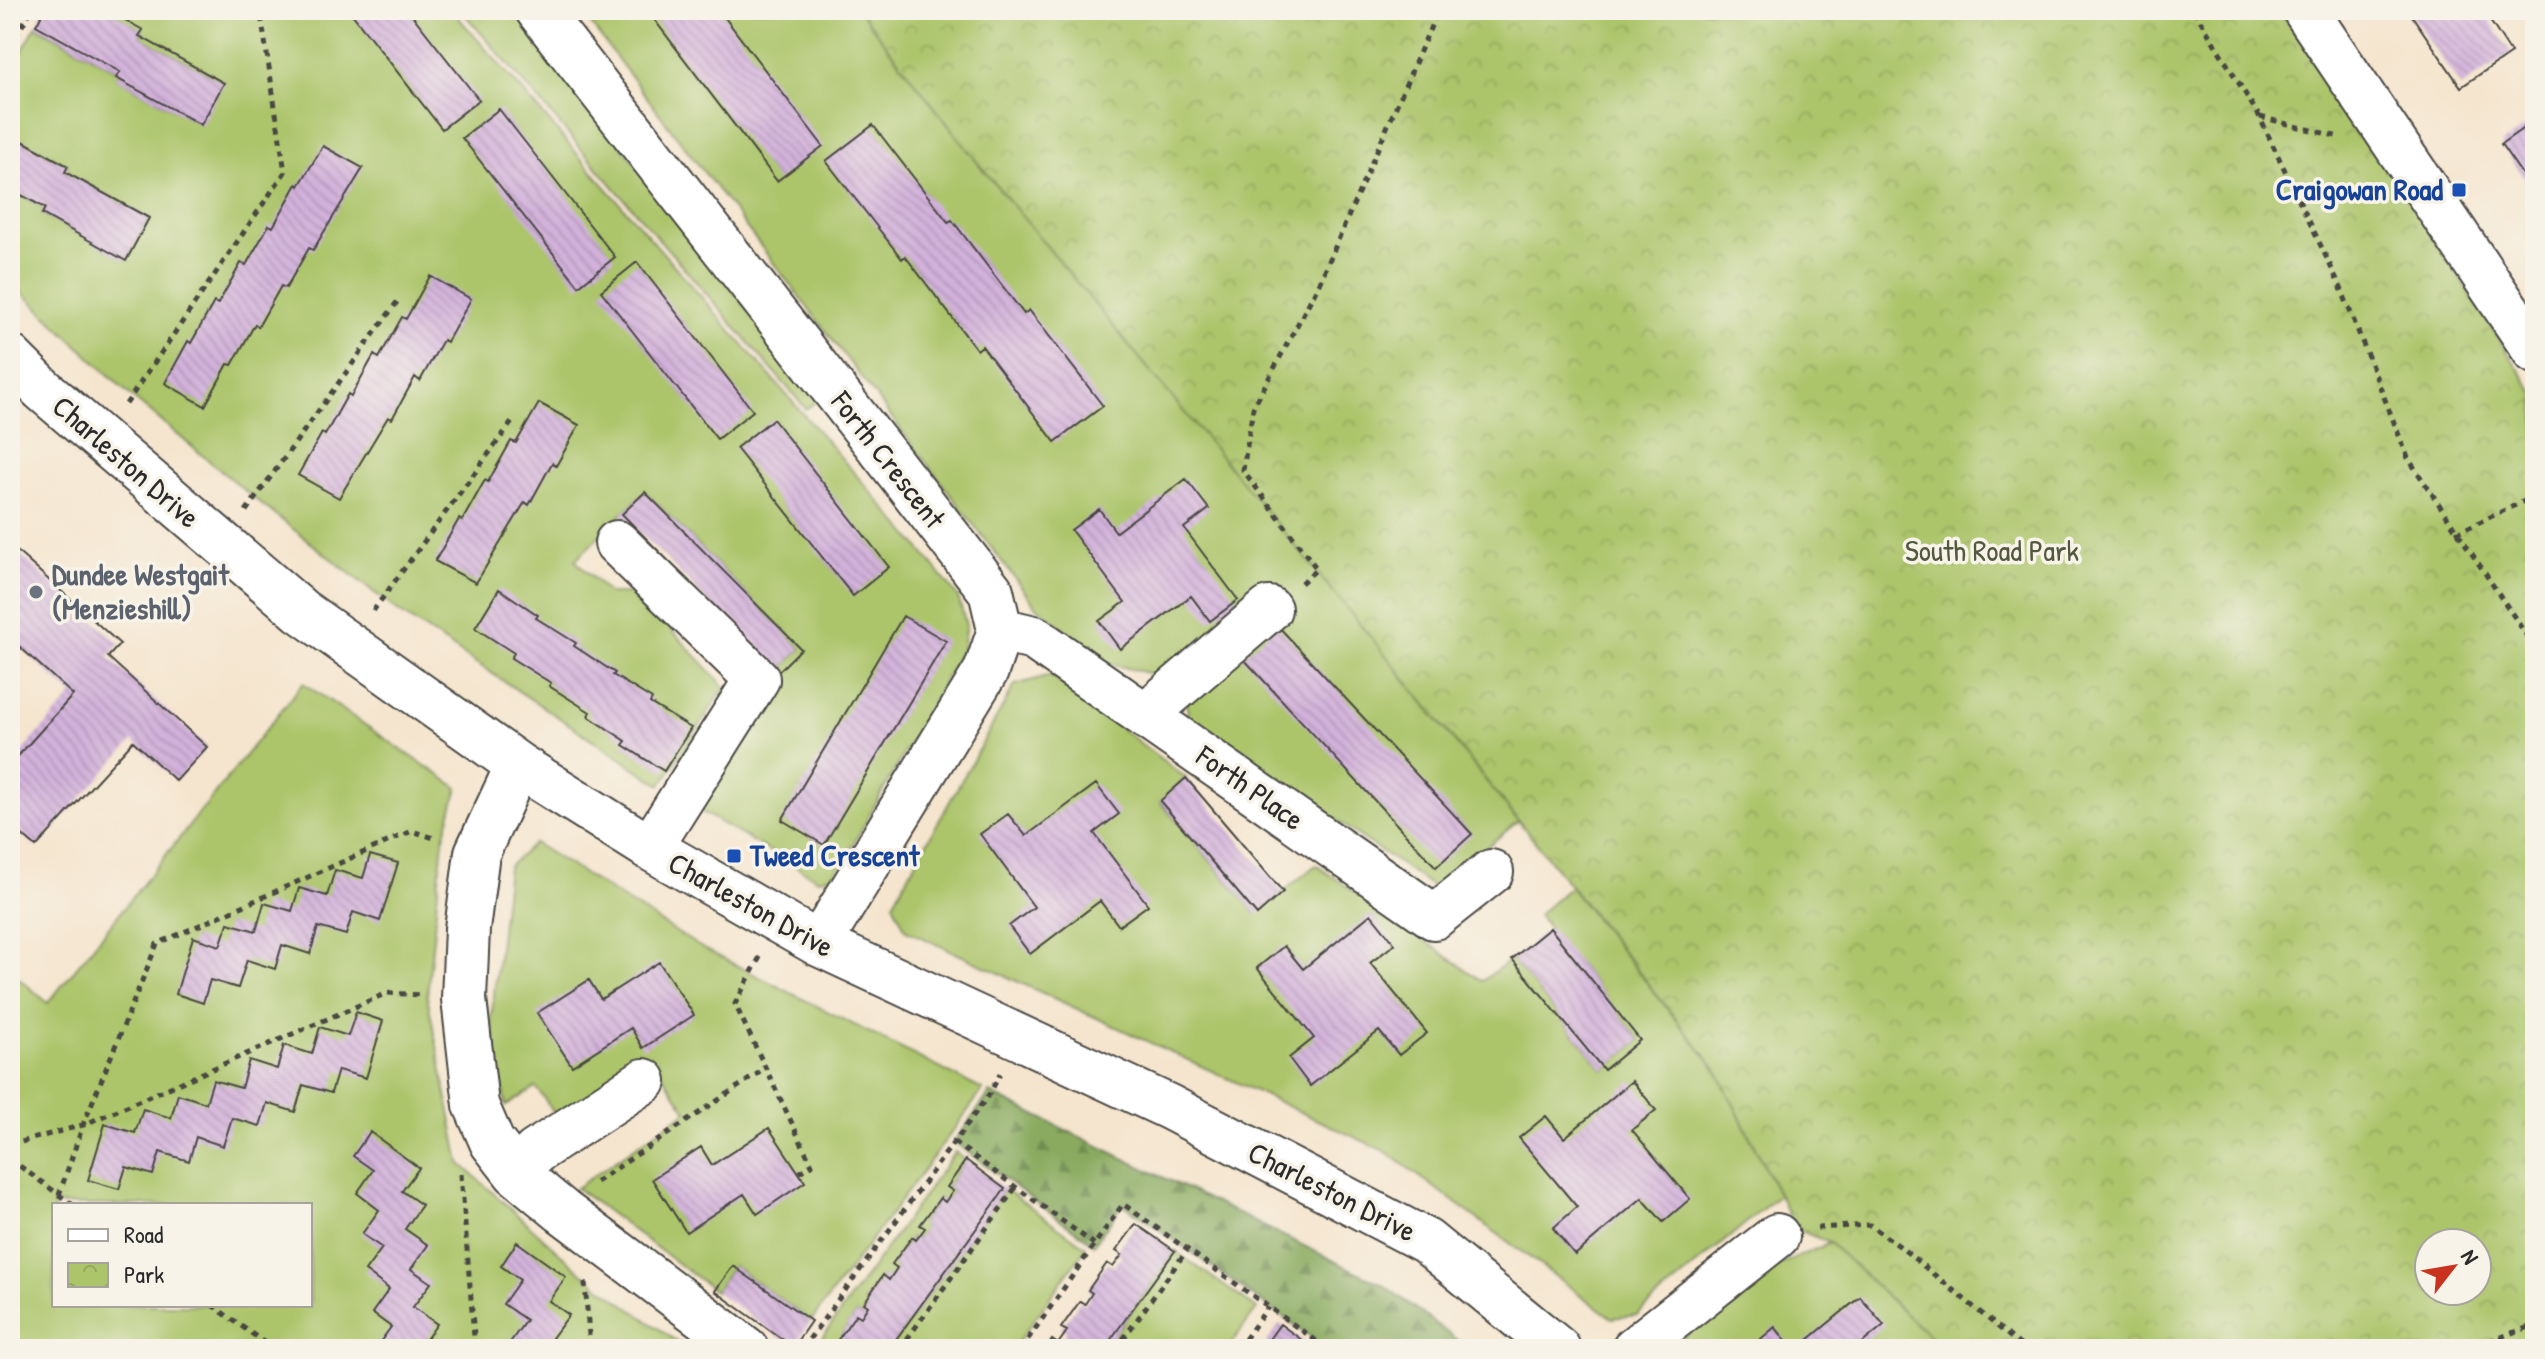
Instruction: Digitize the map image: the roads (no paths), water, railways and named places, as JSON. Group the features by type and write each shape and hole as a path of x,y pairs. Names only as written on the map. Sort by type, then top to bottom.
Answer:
{"street":[{"name":"Forth Crescent","path":"538,10 991,591 1000,630"},
{"path":"2305,10 2535,351"},
{"name":"Charleston Drive","path":"10,357 42,389 301,611 518,765 650,848 819,944 1169,1107 1426,1241 1558,1349"},
{"path":"617,543 757,679 650,848"},
{"path":"1145,715 1269,609"},
{"name":"Forth Place","path":"1000,630 1034,638 1434,917 1491,872"},
{"path":"819,944 986,671 1000,630"},
{"path":"518,765 477,853 467,929 466,1027 476,1105 504,1158 562,1211 746,1349"},
{"path":"504,1158 535,1152 644,1081"},
{"path":"1634,1349 1777,1236"}],"place":[{"name":"Craigowan Road","path":"2459,190"},
{"name":"Dundee Westgait (Menzieshill)","path":"36,592"},
{"name":"Tweed Crescent","path":"734,856"}],"park label":[{"name":"South Road Park","path":"1992,551"}]}
